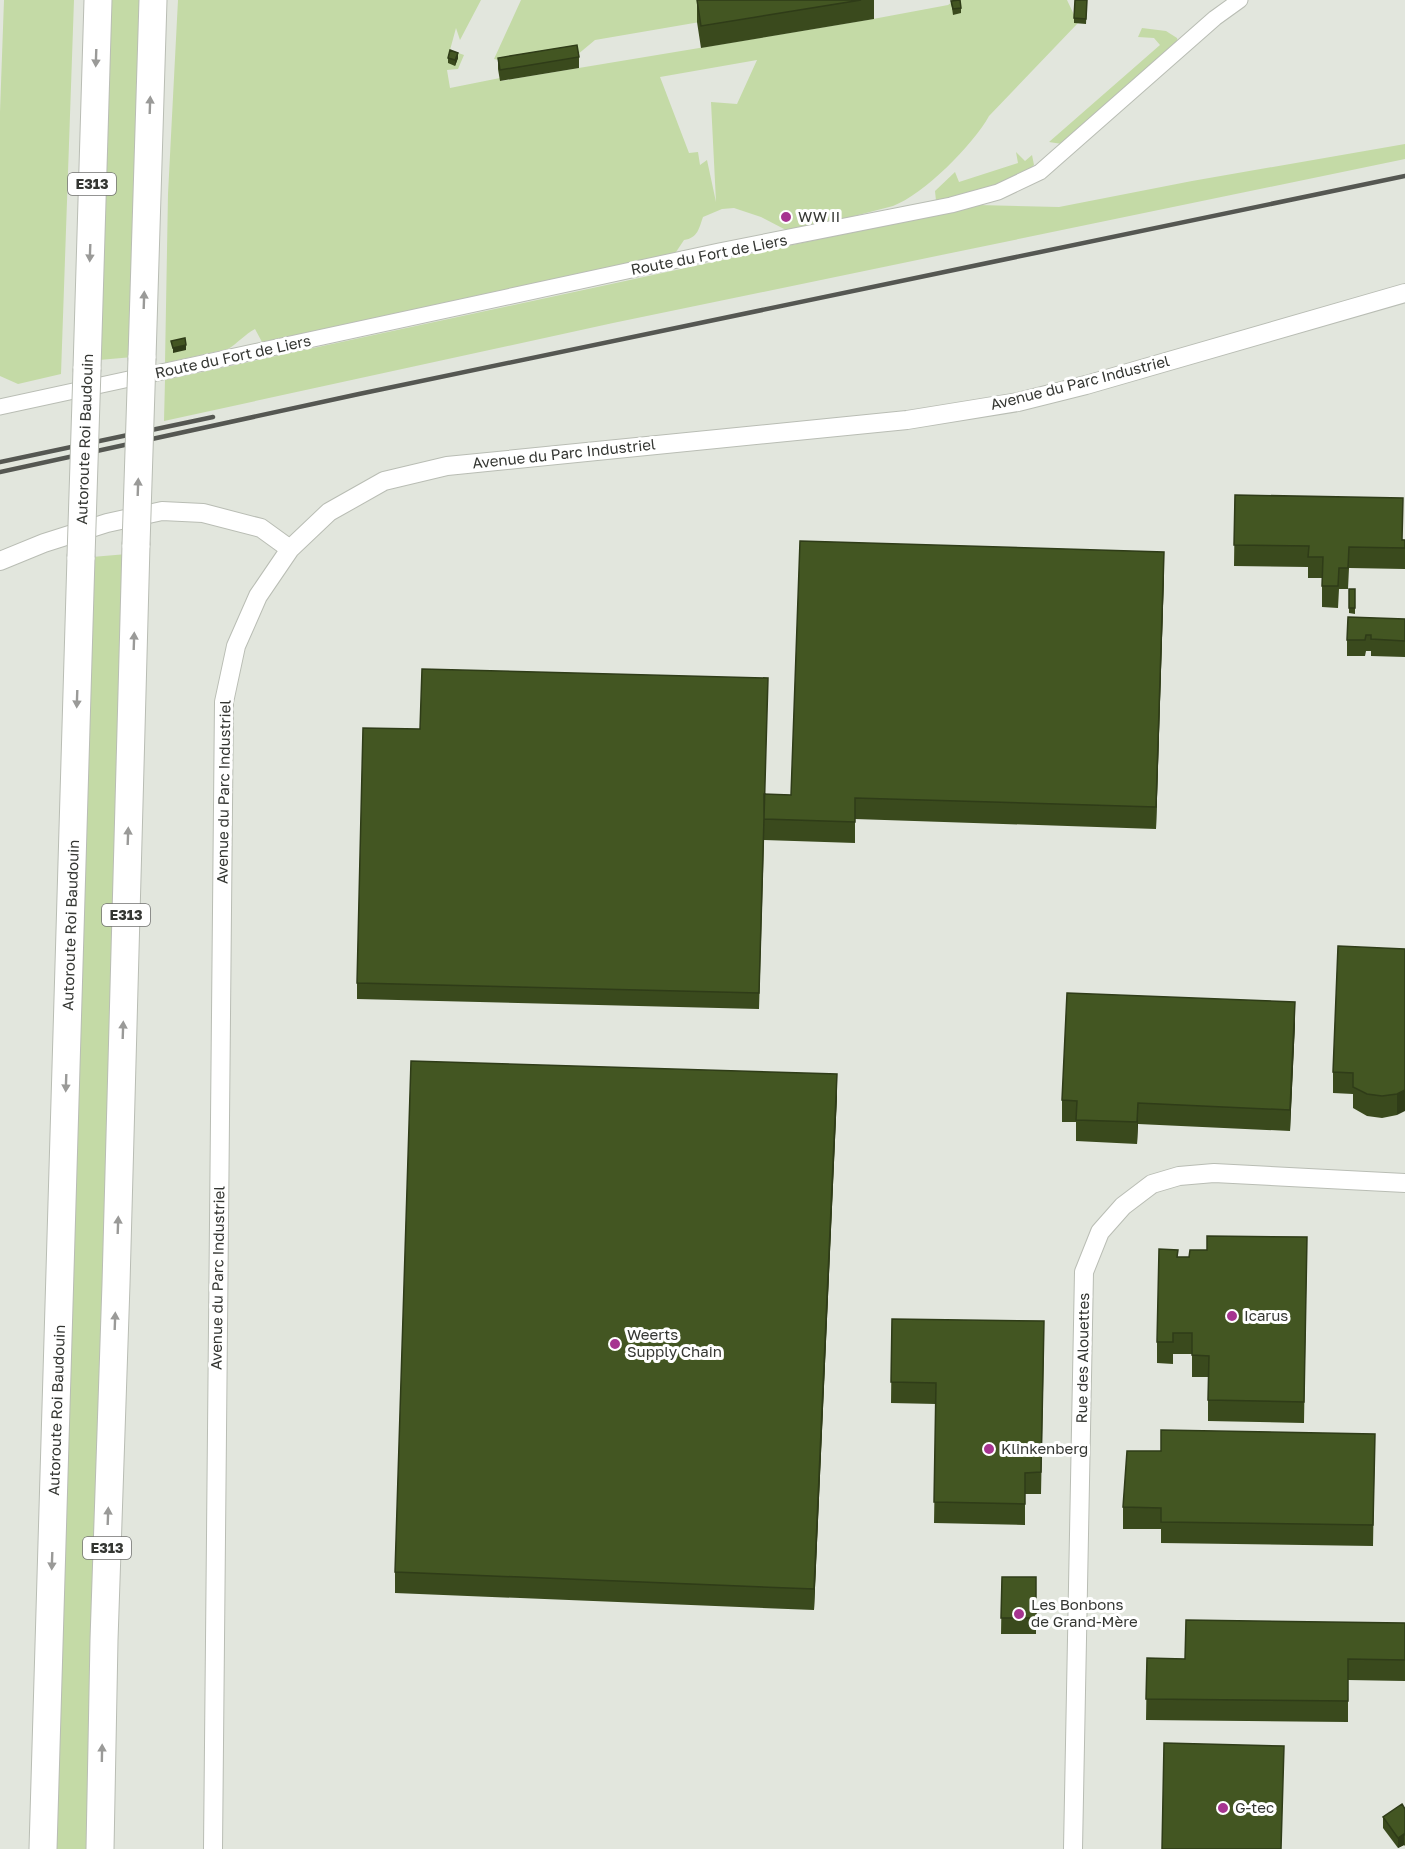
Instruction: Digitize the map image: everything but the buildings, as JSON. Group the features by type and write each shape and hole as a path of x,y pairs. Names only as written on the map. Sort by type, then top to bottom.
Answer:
{"highway":[{"name":"Autoroute Roi Baudouin","path":"44,1849 98,0"},
{"name":"E313","path":"100,1849 153,0"},
{"path":"30,1849 45,1794"},
{"path":"101,1811 114,1849"}],"street":[{"name":"Route du Fort de Liers","path":"0,407 719,251 951,205 998,192 1040,172 1215,18 1240,0"},
{"name":"Avenue du Parc Industriel","path":"213,1849 224,702 236,646 258,596 290,549 329,512 384,481 447,466 907,420 1018,402 1086,385 1405,293"},
{"path":"0,561 55,539 107,523 162,511 203,513 261,528 290,549"},
{"name":"Rue des Alouettes","path":"1073,1849 1084,1272 1100,1232 1123,1206 1152,1184 1179,1176 1214,1173 1405,1183"}],"green space":[{"path":"4,0 74,0 61,374 18,384 0,376 0,112"},
{"path":"109,0 142,0 133,357 99,360"},
{"path":"178,0 481,0 460,40 456,28 450,50 464,55 458,69 447,70 450,88 500,78 501,81 873,19 948,5 955,0 1067,0 1078,23 989,116 972,141 947,167 919,191 893,206 808,228 786,230 761,217 734,208 722,209 703,217 695,235 684,240 676,252 664,256 262,342 255,329 228,349 165,363 168,194","holes":["757,60 737,104 711,102 716,202 707,160 700,165 698,152 689,153 660,77"]},
{"path":"521,0 828,0 595,40 577,55 517,64 494,59"},
{"path":"1142,28 1166,31 1177,38 1178,42 1062,144 1049,142 1160,45 1154,38 1138,37"},
{"path":"1405,144 1405,159 613,323 164,421 165,380 978,205 1059,207"},
{"path":"1016,152 1025,161 1032,155 1034,165 1024,173 1001,184 936,201 935,191 955,172 959,182 1018,163"},
{"path":"127,554 86,1849 55,1849 92,557"}],"railway":[{"path":"0,472 359,394 1405,176"},
{"path":"0,462 213,417"}],"place":[{"name":"WW II","path":"786,217"},
{"name":"Icarus","path":"1232,1316"},
{"name":"Weerts Supply Chain","path":"615,1344"},
{"name":"Klinkenberg","path":"989,1449"},
{"name":"Les Bonbons de Grand-Mère","path":"1019,1614"},
{"name":"G-tec","path":"1223,1808"}]}
